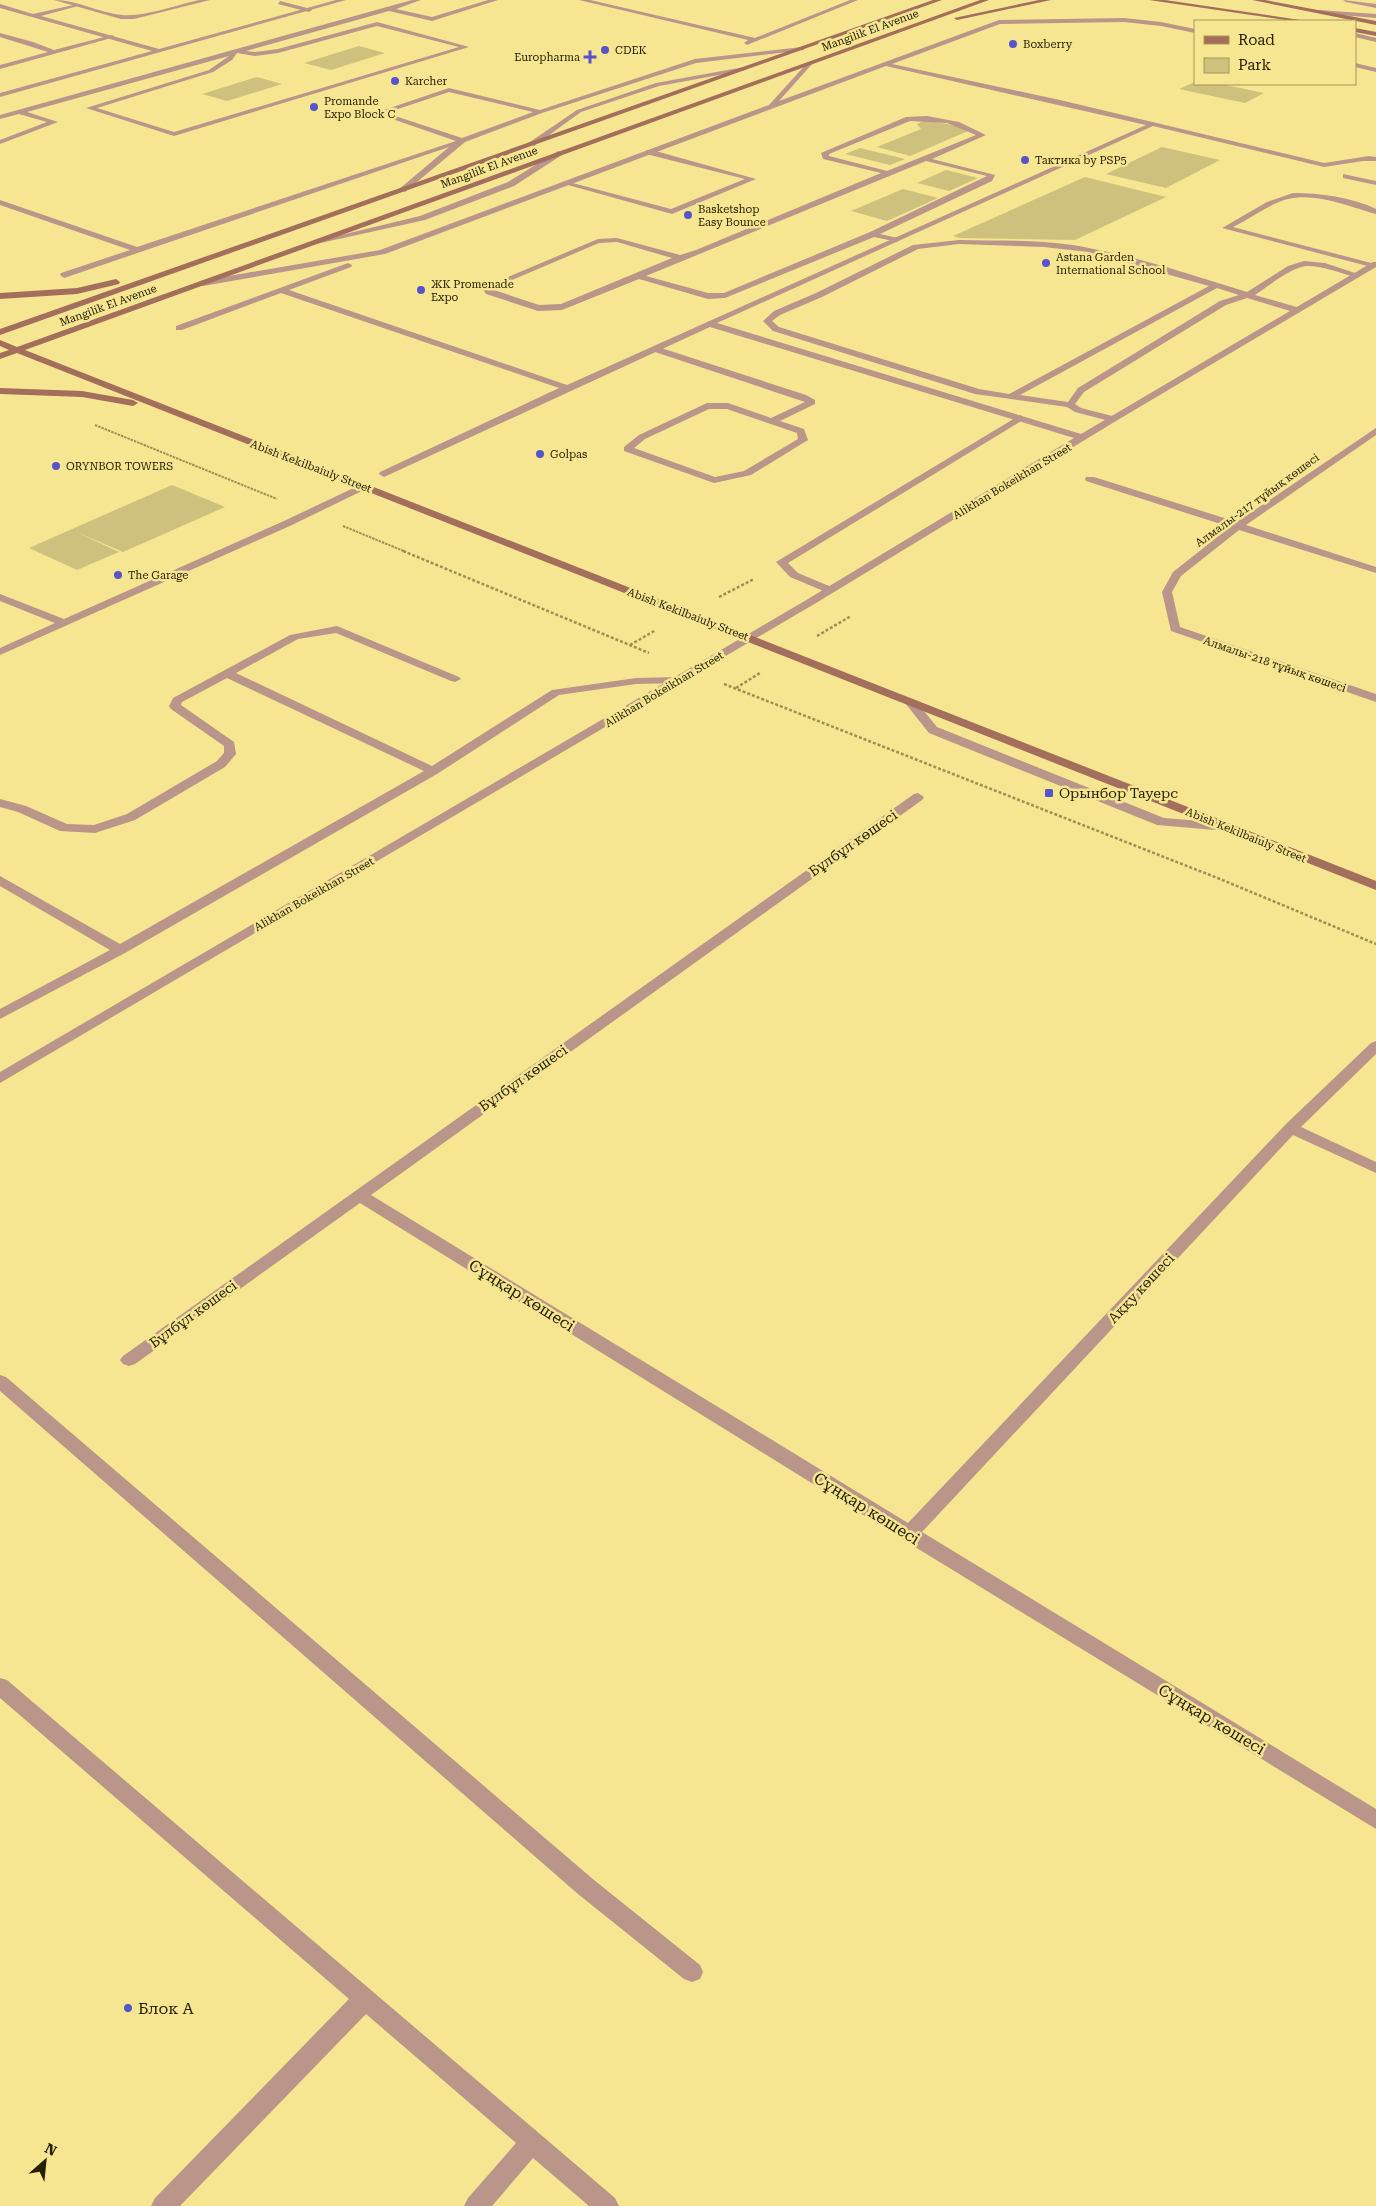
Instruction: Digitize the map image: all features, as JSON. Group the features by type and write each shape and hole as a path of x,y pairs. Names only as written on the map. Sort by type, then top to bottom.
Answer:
{"main road":[{"name":"Mangilik El Avenue","path":"0,332 939,0"},
{"name":"Mangilik El Avenue","path":"0,356 986,0"},
{"path":"918,24 1048,0"},
{"path":"1152,0 1297,20"},
{"path":"1198,0 1305,20"},
{"path":"1255,0 1376,23"},
{"path":"1268,0 1319,12"},
{"path":"884,20 895,8"},
{"path":"1356,30 1376,34"},
{"path":"0,296 77,291 183,267"},
{"name":"Abish Kekilbaiuly Street","path":"0,343 1376,886"},
{"path":"0,391 82,394 164,408"}],"street":[{"path":"57,0 121,17 134,17 207,0"},
{"path":"0,95 344,0"},
{"path":"0,117 418,0"},
{"path":"389,9 432,19 495,0"},
{"path":"584,0 756,40"},
{"path":"738,46 855,0"},
{"path":"1346,0 1376,6"},
{"path":"280,3 309,10"},
{"path":"34,16 76,5"},
{"path":"0,6 159,51"},
{"path":"1319,12 1376,16"},
{"path":"179,328 999,22 1124,20 1161,24 1194,31"},
{"path":"377,24 466,47 174,134 90,108 211,72 230,59 235,51 255,54 278,51 377,24"},
{"path":"0,35 31,43 54,52"},
{"path":"1356,35 1376,40"},
{"path":"0,67 112,37"},
{"path":"64,275 730,49"},
{"path":"695,61 802,49"},
{"path":"771,106 802,77 810,64"},
{"path":"884,64 1153,124 1324,165 1342,164 1364,157 1376,160"},
{"path":"1356,65 1376,70"},
{"path":"531,144 579,111 658,84 744,69"},
{"path":"821,81 835,82"},
{"path":"462,140 379,113 449,90 540,112"},
{"path":"0,142 54,122 19,112"},
{"path":"680,258 617,240 598,241 486,288 489,292 538,308 562,307 982,136 971,128 919,118 909,119 825,153 826,157 888,173"},
{"path":"384,474 567,388 1153,124"},
{"path":"402,190 462,140"},
{"path":"566,183 672,212 752,178 648,152"},
{"path":"316,242 422,218 511,184 561,153"},
{"path":"638,276 708,296 725,295 873,234 989,179 991,175 925,159"},
{"path":"1346,176 1376,183"},
{"path":"1374,265 1226,228 1286,196 1315,196 1348,203 1376,212"},
{"path":"0,202 137,250"},
{"path":"873,234 895,240"},
{"path":"1113,419 1078,410 1070,405 978,392 776,329 768,321 777,313 819,295 916,246 959,242 1044,244 1088,250 1250,294 1296,310"},
{"path":"203,283 382,252"},
{"path":"1070,405 1082,390 1104,376 1223,303 1250,294 1291,268 1304,263 1322,265 1357,275"},
{"name":"Alikhan Bokeikhan Street","path":"0,1078 679,680 1113,419 1374,265"},
{"path":"1012,396 1215,286"},
{"path":"281,290 567,388"},
{"path":"710,324 1084,438"},
{"path":"655,349 719,372 803,397 812,402 772,421 728,406 707,406 642,437 627,449 714,480 747,473 803,440 801,431 772,421"},
{"path":"830,590 794,575 781,562 1020,418"},
{"name":"Алмалы-217 тұйық көшесі","path":"1175,629 1172,608 1167,592 1177,574 1238,526 1376,431"},
{"path":"1090,479 1376,570"},
{"path":"0,652 288,523 364,486"},
{"path":"0,597 64,623"},
{"path":"0,803 22,809 65,828 95,829 131,816 221,764 230,754 230,745 176,706 177,700 294,637 337,629 454,679"},
{"name":"Алмалы-218 тұйық көшесі","path":"1175,629 1376,698"},
{"path":"228,673 433,771"},
{"path":"0,1015 120,950 433,771 556,692 636,681 679,680"},
{"path":"911,702 933,730 1162,822 1227,827"},
{"name":"Бұлбұл көшесі","path":"129,1360 918,797"},
{"path":"0,880 120,950"},
{"name":"Аққу көшесі","path":"909,1534 1291,1128 1376,1046"},
{"path":"1291,1128 1376,1168"},
{"name":"Сұңқар көшесі","path":"359,1195 1376,1820"},
{"path":"0,1381 586,1887 692,1972"},
{"path":"0,1686 364,2000 607,2206"},
{"path":"163,2206 364,2000"},
{"path":"476,2206 532,2142"}],"path":[{"path":"711,600 754,578"},
{"path":"812,640 851,616"},
{"path":"630,645 657,630"},
{"path":"735,688 761,672"}],"green space":[{"path":"359,46 385,53 331,70 304,63"},
{"path":"257,77 282,84 227,101 202,94"},
{"path":"1194,82 1194,85 1226,85 1264,93 1245,103 1179,89"},
{"path":"923,121 952,125 968,131 910,156 877,147 921,129 917,124"},
{"path":"1162,147 1220,160 1166,188 1106,174"},
{"path":"860,148 905,159 890,165 845,154"},
{"path":"946,170 978,178 949,191 917,183"},
{"path":"1085,177 1166,197 1075,240 960,238 953,236"},
{"path":"903,189 938,198 887,221 851,211"},
{"path":"172,485 225,507 123,552 74,531 119,552 77,570 29,548"}],"place":[{"name":"Boxberry","path":"1013,44"},
{"name":"CDEK","path":"605,50"},
{"name":"Europharma","path":"590,57"},
{"name":"Karcher","path":"395,81"},
{"name":"Promande Expo Block C","path":"314,107"},
{"name":"Тактика by PSP5","path":"1025,160"},
{"name":"Basketshop Easy Bounce","path":"688,215"},
{"name":"Astana Garden International School","path":"1046,263"},
{"name":"ЖК Promenade Expo","path":"421,290"},
{"name":"Golpas","path":"540,454"},
{"name":"ORYNBOR TOWERS","path":"56,466"},
{"name":"The Garage","path":"118,575"},
{"name":"Орынбор Тауерс","path":"1049,793"},
{"name":"Блок А","path":"128,2008"}]}
